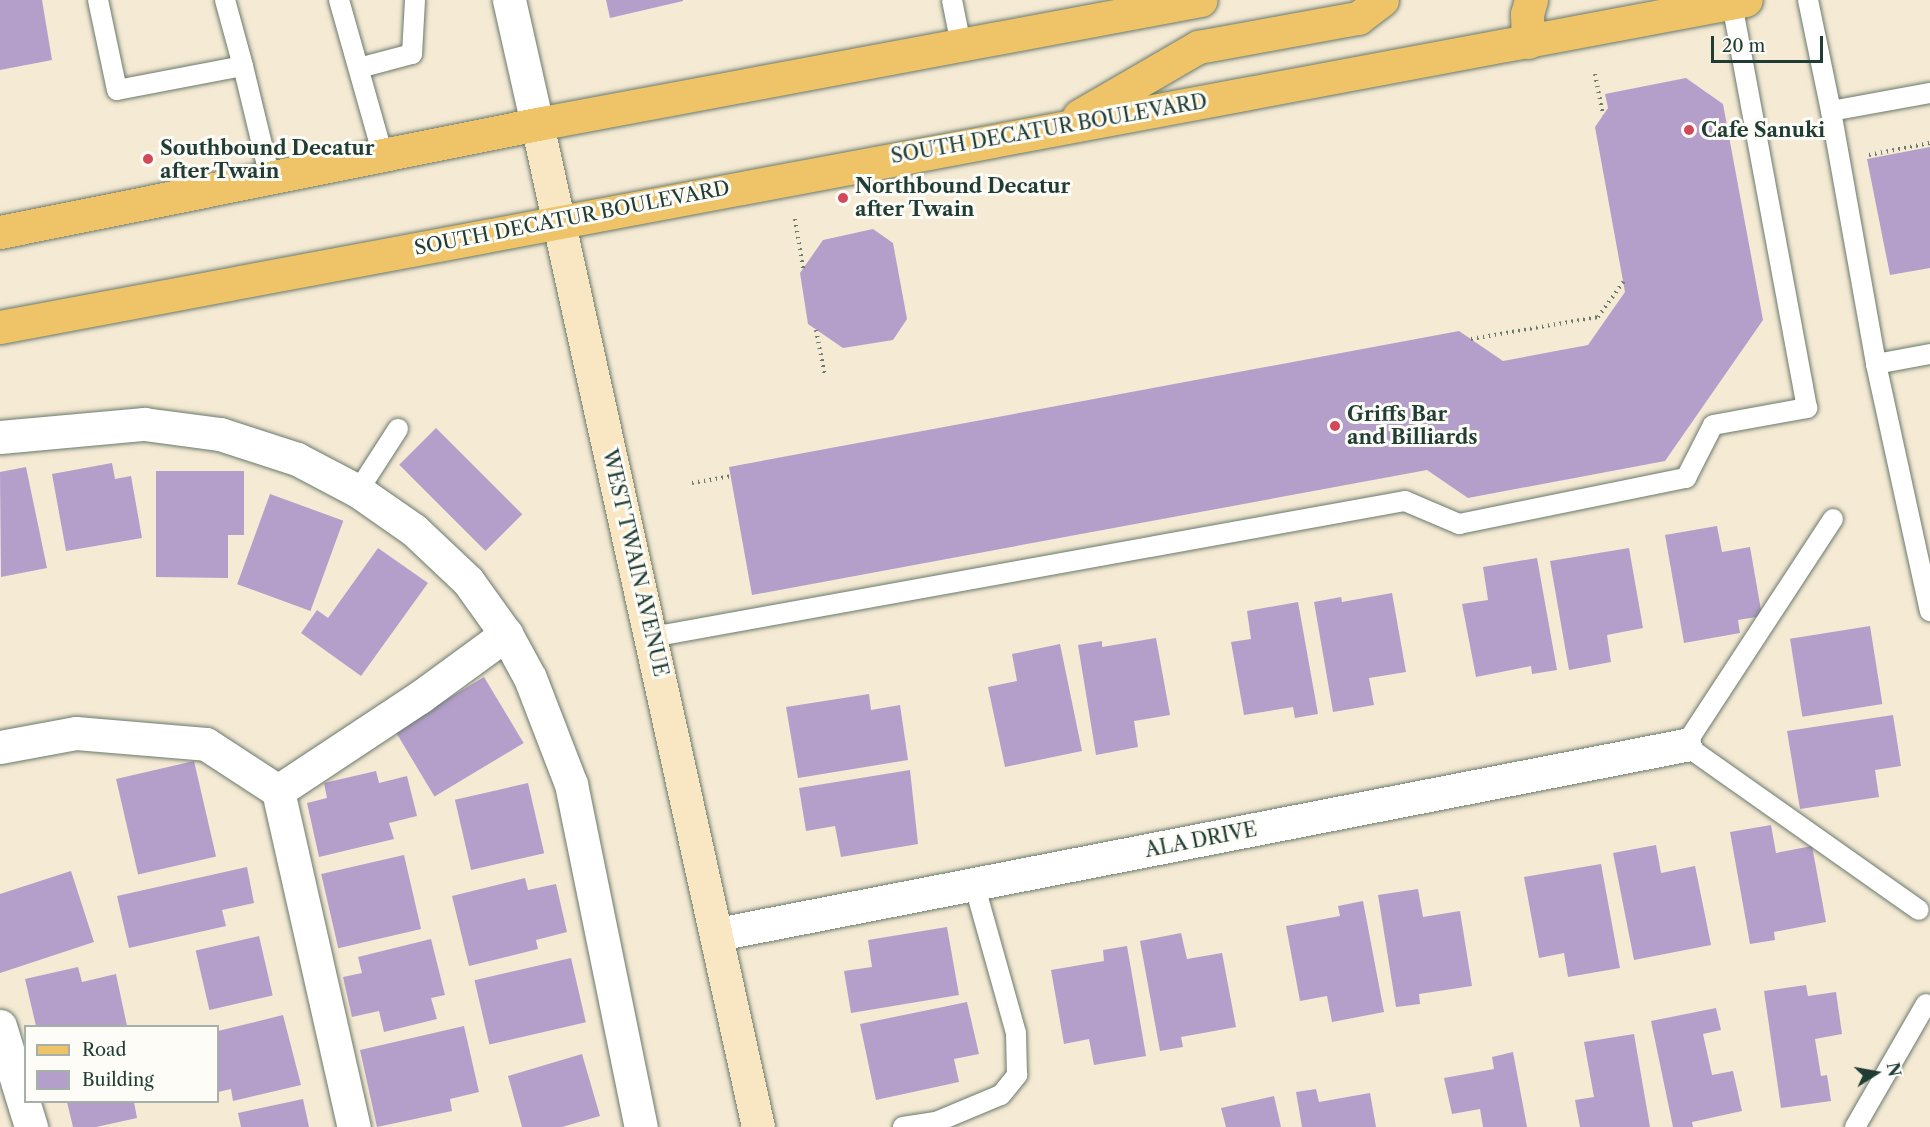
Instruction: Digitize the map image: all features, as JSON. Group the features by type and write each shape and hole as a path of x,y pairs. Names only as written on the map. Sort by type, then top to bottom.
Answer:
{"main road":[{"path":"0,232 537,124 1201,0"},
{"path":"1060,127 1198,47 1358,18 1382,0"},
{"path":"1528,42 1527,14 1531,0"},
{"name":"SOUTH DECATUR BOULEVARD","path":"0,327 558,219 1528,42 1739,1"},
{"name":"WEST TWAIN AVENUE","path":"537,124 718,934 758,1127"}],"street":[{"name":"WEST TWAIN AVENUE","path":"509,0 537,124"},
{"path":"0,437 144,424 220,434 297,459 358,491 414,530 468,581 506,634 530,678 571,784 640,1127"},
{"path":"278,791 420,697 506,634"},
{"path":"0,747 76,733 206,744 278,791 354,1127"},
{"name":"ALA DRIVE","path":"718,934 1685,745"},
{"path":"0,1026 31,1127"}],"lane":[{"path":"98,0 117,90 243,66"},
{"path":"225,0 270,178"},
{"path":"339,0 383,155"},
{"path":"359,68 412,54 415,0"},
{"path":"952,0 961,45"},
{"path":"1809,0 1876,364 1930,611"},
{"path":"652,637 1405,501 1459,524 1686,478 1713,425 1807,408 1739,1"},
{"path":"1831,111 1930,93"},
{"path":"1876,364 1930,354"},
{"path":"358,491 398,429"},
{"path":"1833,519 1685,745 1919,909"},
{"path":"903,1127 936,1122 1001,1095 1017,1075 1016,1034 974,884"},
{"path":"1855,1127 1926,1004"}],"path":[{"path":"1595,74 1603,115"},
{"path":"1856,106 1865,156 1930,143"},
{"path":"795,219 803,268"},
{"path":"1471,339 1598,317 1624,281"},
{"path":"816,330 825,376"},
{"path":"692,483 730,476"}],"building":[{"path":"0,0 42,0 52,60 0,70"},
{"path":"606,0 683,0 683,1 610,18"},
{"path":"1686,78 1723,104 1763,320 1665,461 1468,498 1427,470 752,595 729,467 1459,331 1503,361 1588,345 1625,292 1595,127 1608,108 1605,94"},
{"path":"1930,147 1930,268 1890,275 1867,159"},
{"path":"873,229 893,243 907,319 893,340 843,348 808,324 800,273 823,240"},
{"path":"436,428 522,514 485,551 399,465"},
{"path":"112,463 115,479 131,476 142,538 66,551 52,474"},
{"path":"26,467 47,568 1,577 0,472"},
{"path":"156,471 244,471 244,535 228,535 228,578 156,577"},
{"path":"270,494 343,521 310,611 237,584"},
{"path":"1717,526 1722,552 1750,547 1762,616 1738,620 1740,633 1684,643 1665,535"},
{"path":"378,548 428,583 361,676 301,633 317,610 328,618"},
{"path":"1629,548 1643,628 1607,635 1611,662 1569,670 1550,561"},
{"path":"1537,558 1557,670 1532,674 1531,666 1476,677 1462,604 1488,600 1483,567"},
{"path":"1392,593 1406,672 1369,678 1374,705 1333,712 1314,602 1341,597 1342,602"},
{"path":"1298,602 1318,714 1295,718 1293,707 1244,715 1231,642 1251,639 1247,611"},
{"path":"1870,626 1882,704 1802,717 1790,639"},
{"path":"1156,638 1170,715 1134,721 1138,747 1096,755 1078,645 1102,641 1102,647"},
{"path":"1060,644 1082,751 1005,767 988,687 1017,681 1012,654"},
{"path":"484,677 524,743 435,797 395,731"},
{"path":"869,694 871,710 900,705 908,760 798,778 786,707"},
{"path":"1893,715 1901,766 1875,770 1879,797 1800,809 1787,731"},
{"path":"194,761 216,856 138,874 116,779"},
{"path":"910,770 918,844 841,857 835,826 806,831 799,788"},
{"path":"376,771 379,783 407,776 417,816 389,823 394,839 319,857 307,803 327,798 324,783"},
{"path":"528,783 544,853 471,870 455,800"},
{"path":"1771,825 1776,853 1812,846 1826,922 1774,932 1775,940 1750,944 1730,832"},
{"path":"1656,845 1661,873 1695,866 1711,945 1634,960 1613,853"},
{"path":"404,855 421,929 338,948 321,874"},
{"path":"1601,864 1620,968 1568,977 1564,953 1539,958 1524,877"},
{"path":"247,867 254,903 222,910 226,926 129,948 117,896"},
{"path":"71,871 94,942 0,973 0,894"},
{"path":"525,878 528,890 556,884 567,932 536,940 538,949 469,966 452,896"},
{"path":"1418,889 1423,917 1460,911 1472,986 1419,994 1420,1004 1396,1007 1378,895"},
{"path":"1363,901 1384,1012 1332,1022 1327,996 1300,1001 1286,926 1340,916 1338,906"},
{"path":"947,927 959,995 851,1013 844,971 872,967 868,940"},
{"path":"1181,933 1187,959 1222,953 1236,1027 1181,1037 1183,1047 1160,1051 1140,941"},
{"path":"259,936 273,995 209,1010 196,951"},
{"path":"431,939 445,995 431,998 437,1019 384,1032 379,1011 352,1017 343,977 362,973 358,957"},
{"path":"1127,946 1146,1056 1094,1065 1089,1039 1064,1044 1051,970 1104,961 1103,950"},
{"path":"571,958 586,1022 489,1045 475,980"},
{"path":"78,967 82,982 116,974 127,1025 36,1025 25,979"},
{"path":"1806,985 1808,996 1836,992 1842,1034 1815,1039 1821,1076 1827,1075 1831,1101 1781,1108 1764,991"},
{"path":"967,1002 979,1054 954,1059 959,1082 876,1100 860,1024"},
{"path":"1716,1008 1721,1030 1703,1034 1712,1075 1733,1071 1742,1111 1692,1122 1693,1127 1673,1127 1651,1021"},
{"path":"283,1015 301,1085 233,1101 231,1089 219,1092 219,1031"},
{"path":"464,1026 479,1092 450,1099 452,1111 377,1127 360,1050"},
{"path":"1634,1034 1650,1127 1580,1127 1575,1100 1594,1097 1584,1042"},
{"path":"1513,1052 1527,1127 1483,1127 1480,1109 1452,1114 1444,1078 1494,1069 1492,1057"},
{"path":"582,1054 600,1116 562,1127 522,1127 508,1076"},
{"path":"1316,1089 1319,1102 1370,1093 1376,1127 1302,1127 1296,1092"},
{"path":"1274,1096 1281,1127 1226,1127 1221,1108"},
{"path":"303,1099 309,1127 241,1127 238,1113"},
{"path":"67,1103 134,1103 137,1118 96,1127 73,1127"}],"place":[{"name":"Cafe Sanuki","path":"1689,130"},
{"name":"Southbound Decatur after Twain","path":"148,159"},
{"name":"Northbound Decatur after Twain","path":"843,198"},
{"name":"Griffs Bar and Billiards","path":"1335,426"}]}
